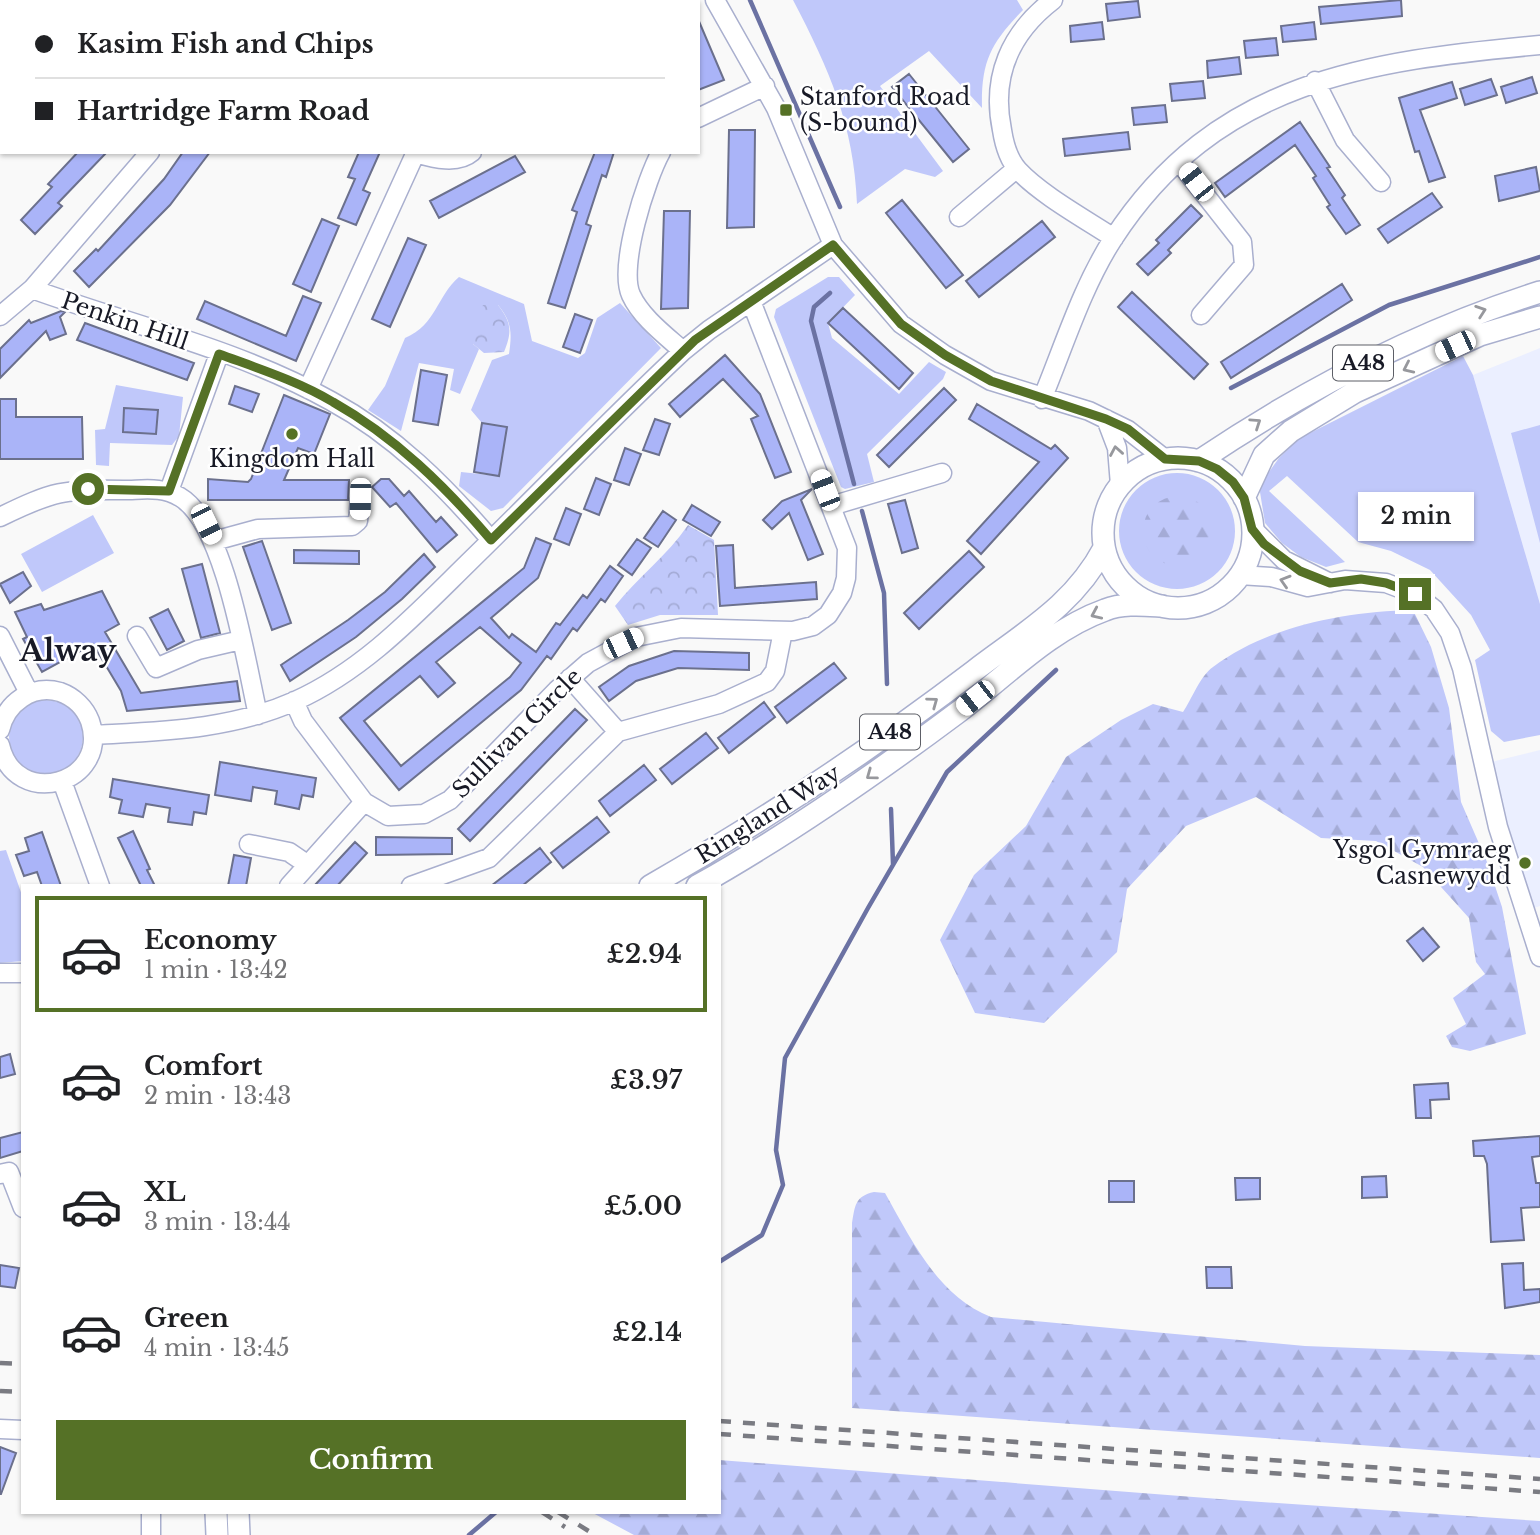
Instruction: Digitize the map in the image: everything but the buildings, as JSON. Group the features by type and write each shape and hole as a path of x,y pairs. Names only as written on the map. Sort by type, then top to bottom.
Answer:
{"main road":[{"name":"A48","path":"1199,461 1272,413 1353,368 1475,313 1540,292"},
{"name":"A48","path":"1244,498 1264,455 1291,431 1355,392 1480,335 1540,317"},
{"name":"Ringland Way","path":"701,884 755,853 838,799 1046,643 1087,618 1125,605 1183,608 1205,603 1224,592 1239,575 1250,553 1252,529 1244,498 1233,482 1217,469 1199,461 1165,459 1140,468 1120,485 1108,504 1103,525 1104,548 1111,568 1124,586 1142,599 1162,606"},
{"name":"Ringland Way","path":"654,884 747,831 945,693 1076,592 1104,548"},
{"path":"216,1514 217,1535"},
{"path":"238,1514 239,1535"}],"street":[{"path":"715,0 765,86 833,245 901,324 945,355 991,381 1042,399 1089,411 1128,429 1165,459"},
{"path":"1053,0 1021,30 1007,53 998,81 998,111 1002,133 1016,169 1114,238"},
{"path":"1042,399 1096,269 1114,238 1158,183 1211,136 1253,108 1315,81 1377,64 1540,45"},
{"path":"1315,81 1345,140 1381,182"},
{"path":"700,117 765,86"},
{"path":"0,316 32,289 148,154"},
{"path":"308,389 416,154"},
{"path":"422,154 463,159 469,154"},
{"path":"660,154 629,246 628,285 631,296 651,323 683,351"},
{"path":"1180,163 1242,242 1244,265 1202,315"},
{"path":"959,217 1016,169"},
{"path":"93,735 208,727 258,715 294,701 338,678 373,652 683,351 751,300 833,245"},
{"name":"Penkin Hill","path":"32,289 127,319 308,389 355,415 409,456 456,500 491,540"},
{"name":"Sullivan Circle","path":"294,701 303,721 363,802 380,813 400,817 424,814 442,806 570,678 598,656 649,632 681,628 803,630 821,621 842,593 846,578 847,548 751,300"},
{"path":"169,491 219,354"},
{"path":"1106,419 1117,448 1120,485"},
{"path":"831,506 942,473"},
{"path":"0,517 57,491 169,491 192,506 215,541 258,715"},
{"path":"215,541 258,529 352,526 358,521 360,499"},
{"path":"1252,529 1284,560 1330,583"},
{"path":"1239,575 1271,577 1308,587 1361,579 1386,583 1415,594 1434,609 1450,633 1463,673 1498,827 1540,957"},
{"path":"417,884 489,858 618,732 719,704 761,686 775,671 783,631"},
{"path":"0,636 29,693"},
{"path":"137,636 156,668 198,650 241,640"},
{"path":"570,678 618,732"},
{"path":"0,730 8,709 29,693 49,690 70,696 88,716 93,735 86,763 62,781 47,784 23,778 12,770 1,751"},
{"path":"62,781 99,884"},
{"path":"291,884 363,802"},
{"path":"249,844 289,852 308,865"},
{"path":"0,973 21,973"},
{"path":"11,1171 21,1203"},
{"path":"0,1429 21,1430"},
{"path":"151,1514 151,1535"}],"shaded area":[{"path":"1540,348 1540,604 1473,375"},
{"name":"Ysgol Gymraeg Casnewydd","path":"1540,750 1540,906 1525,911 1483,764"}],"green space":[{"path":"793,0 1017,0 1023,10 1003,33 990,54 983,78 982,108 929,51 880,86 943,171 935,177 905,169 857,204 851,148 845,123 818,50"},
{"path":"459,277 524,304 532,341 578,358 585,353 597,318 620,303 661,348 503,508 491,511 459,486 461,472 499,476 482,423 471,410 492,360 509,354 510,328 498,305 473,344 479,349 460,394 450,390 454,369 419,363 401,431 368,410 385,386 405,338 424,325"},
{"path":"828,277 839,277 855,295 828,323 832,338 899,394 929,362 946,372 943,379 867,454 874,482 845,489 841,487 774,317 776,309"},
{"path":"483,305 498,305 506,317 509,333 504,352 484,353 473,344 475,317"},
{"path":"1463,356 1473,375 1540,604 1540,735 1504,742 1491,731 1475,660 1490,650 1471,615 1430,570 1391,551 1358,542 1287,476 1269,491 1345,562 1326,567 1301,557 1282,543 1265,523 1259,486 1279,458 1300,438"},
{"path":"116,385 183,397 179,436 172,445 110,443 109,466 96,465 95,430 105,429"},
{"path":"1540,425 1540,543 1511,433"},
{"path":"1177,473 1199,478 1218,490 1230,509 1235,531 1230,553 1218,572 1199,584 1177,589 1155,584 1136,572 1124,553 1119,531 1124,509 1136,490 1155,478"},
{"path":"1178,496 1203,506 1213,531 1203,556 1178,566 1153,556 1143,531 1153,506"},
{"path":"93,515 114,553 42,592 21,554"},
{"path":"688,525 714,540 718,615 660,615 628,625 615,606 671,547"},
{"path":"1413,610 1431,647 1449,708 1461,802 1487,862 1502,907 1526,1034 1470,1051 1452,1047 1446,1036 1466,1024 1453,998 1485,974 1476,962 1469,918 1423,867 1376,841 1321,838 1256,797 1186,826 1127,889 1117,952 1044,1023 975,1013 940,940 974,875 1026,826 1066,757 1121,720 1153,704 1183,712 1208,671 1259,641 1283,631 1334,618"},
{"path":"39,700 53,700 67,706 77,716 83,737 81,751 67,768 53,774 39,774 25,768 15,758 9,744 9,730 15,716 25,706"},
{"path":"6,850 21,892 21,961 0,963 0,851"},
{"path":"874,1192 885,1193 916,1248 941,1281 972,1308 991,1317 1305,1346 1540,1355 1540,1458 852,1408 852,1223 859,1199"},
{"path":"721,1460 1540,1521 1540,1535 634,1535 595,1514 721,1514"}],"waterway":[{"path":"750,0 840,207"},
{"path":"1231,388 1389,305 1540,257"},
{"path":"830,293 814,307 811,321 854,484"},
{"path":"862,511 884,593 887,684"},
{"path":"721,1261 762,1235 783,1185 776,1150 785,1058 868,908 947,772 1056,670"},
{"path":"891,809 893,864"},
{"path":"469,1535 494,1514"}],"railway":[{"path":"0,1363 21,1364"},
{"path":"0,1391 21,1392"},
{"path":"721,1421 1540,1479"},
{"path":"721,1434 1540,1492"},
{"path":"545,1514 565,1527"},
{"path":"561,1514 595,1535"}],"place":[{"name":"Stanford Road (S-bound)","path":"786,110"},
{"name":"Kingdom Hall","path":"292,434"},
{"name":"Ysgol Gymraeg Casnewydd","path":"1525,863"}],"district":[{"name":"Alway","path":"68,650"}],"route":[{"path":"88,489 169,491 219,354 308,389 355,415 409,456 456,500 491,540 695,340 833,245 901,324 945,355 991,381 1042,399 1089,411 1128,429 1165,459 1199,461 1217,469 1233,482 1244,498 1252,529 1264,544 1300,571 1330,583 1361,579 1386,583 1415,594"}]}
